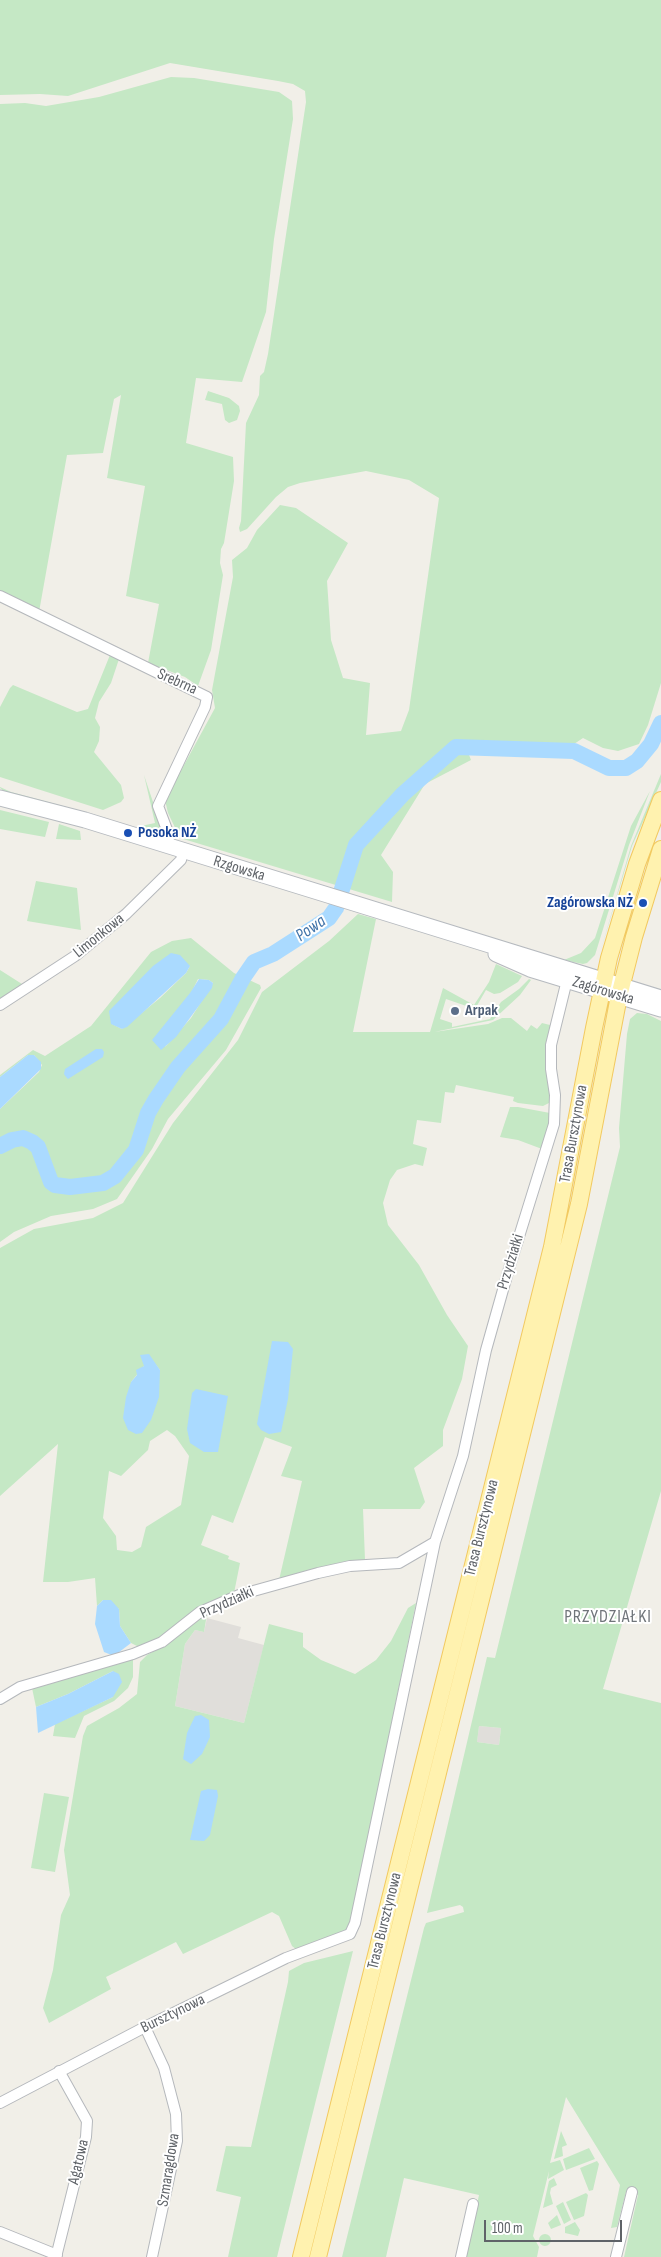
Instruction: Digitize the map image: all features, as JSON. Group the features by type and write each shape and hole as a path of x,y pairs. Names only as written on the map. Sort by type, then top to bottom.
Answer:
{"main road":[{"name":"Trasa Bursztynowa","path":"301,2257 554,1239 603,986 630,886 661,800"},
{"name":"Trasa Bursztynowa","path":"318,2257 580,1204 620,991 643,903 661,849"}],"street":[{"name":"Srebrna","path":"0,596 207,697 205,707 158,806 169,835 168,847"},
{"name":"Rzgowska","path":"0,798 66,815 320,893 478,943 506,959 548,968"},
{"name":"Limonkowa","path":"0,1005 76,956 126,914 181,860 183,851"},
{"name":"Zagórowska","path":"548,968 567,980 603,986"},
{"name":"Zagórowska","path":"548,968 620,991 661,998"},
{"name":"Przydziałki","path":"350,1934 355,1923 435,1542 462,1456 484,1358 508,1272 554,1124 555,1095 551,1069 551,1044 567,980"},
{"name":"Zagórowska","path":"620,991 661,1009"},
{"name":"Przydziałki","path":"0,1699 20,1686 133,1654 162,1642 200,1612 239,1595 334,1569 366,1564 399,1563 435,1542"},
{"name":"Bursztynowa","path":"0,2103 59,2071 286,1958 350,1934"},
{"name":"Szmaragdowa","path":"146,2027 164,2068 176,2114 177,2141 152,2257"},
{"name":"Agatowa","path":"57,2256 86,2136 87,2121 59,2071"},
{"path":"616,2257 632,2192"},
{"path":"462,2257 472,2204"},
{"path":"0,2232 57,2256"}],"shaded area":[{"path":"207,1618 241,1627 238,1638 264,1645 244,1723 175,1706 185,1644 195,1630 204,1632"},
{"path":"479,1726 501,1728 499,1745 477,1742"}],"green space":[{"path":"0,0 661,0 661,683 648,725 639,744 618,751 603,748 583,738 574,744 530,745 464,742 471,760 425,784 381,855 393,872 392,902 180,838 168,813 165,800 215,708 212,690 233,577 232,560 247,548 257,530 280,505 296,508 348,543 327,581 331,640 343,678 370,683 366,735 401,731 409,710 439,498 409,480 366,471 300,483 288,487 276,497 247,529 240,532 239,528 241,521 246,423 259,395 260,376 264,372 268,354 306,102 305,91 293,84 170,63 68,96 40,94 0,95"},
{"path":"171,77 194,78 279,92 292,101 293,119 274,239 266,312 242,382 196,378 186,443 233,457 234,481 224,543 221,549 220,563 223,575 211,650 198,686 185,677 148,663 159,604 126,596 145,486 107,478 121,395 114,399 103,453 67,455 39,612 0,592 0,104 25,103 46,106 99,97"},
{"path":"208,391 229,398 239,406 240,411 237,420 229,423 225,420 222,404 205,400"},
{"path":"110,655 119,659 111,683 99,702 95,718 100,727 99,741 94,752 121,785 124,798 121,802 103,810 0,777 0,707 10,688 13,685 77,712 88,709"},
{"path":"661,774 661,782 632,846 600,953 631,846"},
{"path":"144,775 163,837 10,796 0,788 139,829 141,826 155,823"},
{"path":"650,791 629,845 595,955 587,963 583,964 564,960 581,953 595,938 631,826"},
{"path":"0,810 49,822 45,837 0,829"},
{"path":"59,824 80,831 81,840 56,839"},
{"path":"36,881 77,888 81,930 27,921"},
{"path":"358,914 376,919 353,1032 430,1032 443,988 474,1005 489,982 496,964 522,976 518,982 500,993 494,994 486,990 475,1009 446,999 440,1019 452,1023 452,1027 490,1019 501,1002 529,979 531,980 520,995 493,1020 434,1032 488,1024 502,1018 511,1018 527,1031 531,1025 537,1029 542,1023 550,1025 552,1027 551,1102 543,1106 518,1103 513,1101 514,1097 456,1085 454,1093 445,1092 441,1123 417,1120 413,1144 427,1148 423,1166 415,1164 397,1170 390,1180 383,1203 388,1225 419,1265 447,1315 468,1346 462,1379 443,1430 443,1446 414,1468 425,1502 420,1509 363,1509 365,1560 342,1562 279,1580 302,1481 281,1476 292,1447 265,1437 233,1523 212,1515 201,1545 229,1556 228,1559 240,1563 234,1593 165,1636 139,1647 131,1643 120,1626 119,1609 103,1600 97,1606 95,1578 68,1582 43,1582 58,1444 0,1496 0,1248 34,1229 93,1218 123,1203 173,1123 238,1040 262,992 329,941","holes":["152,1360 160,1370 131,1382 144,1366","167,1430 175,1436 189,1456 181,1505 146,1527 141,1547 132,1552 117,1550 116,1536 103,1518 109,1471 121,1476 148,1450 150,1441"]},
{"path":"191,938 234,973 260,985 261,988 226,1050 168,1119 152,1149 117,1199 93,1209 51,1216 14,1232 0,1242 0,1109 39,1072 42,1065 34,1055 28,1055 0,1077 0,1075 33,1050 45,1056 91,1026 151,952 172,941","holes":["190,966 186,973 160,998 122,1029 112,1024","198,979 209,980 213,983 191,1018 165,1047"]},
{"path":"0,970 22,984 0,1001"},
{"path":"637,1013 647,1014 661,1021 661,1491 603,1689 661,1703 661,2257 624,2257 638,2195 626,2192 617,2227 611,2228 620,2185 566,2097 550,2163 560,2160 564,2170 548,2179 549,2171 533,2236 539,2247 537,2257 466,2257 479,2195 404,2178 386,2257 342,2257 424,1928 426,1923 464,1912 463,1907 460,1905 427,1913 487,1657 495,1658 620,1147 619,1128 630,1019","holes":["479,1726 501,1728 499,1745 477,1742"]},
{"path":"510,1107 550,1113 551,1120 542,1149 518,1140 500,1137"},
{"path":"416,1603 351,1921 346,1930 332,1938 297,1950 292,1946 279,1916 272,1912 183,1954 176,1942 106,1977 111,1989 49,2023 43,2008 53,1970 61,1915 70,1895 64,1850 83,1736 87,1726 119,1708 137,1694 140,1662 147,1655 170,1642 207,1614 204,1632 195,1630 185,1644 175,1706 244,1723 269,1624 303,1633 303,1647 321,1660 355,1674 376,1660 391,1641 408,1608"},
{"path":"133,1660 133,1677 128,1688 114,1701 84,1716 75,1738 53,1736 55,1724 113,1697 113,1671 68,1694 36,1707 32,1688"},
{"path":"44,1793 69,1797 55,1872 31,1868"},
{"path":"353,1951 277,2257 228,2257 241,2197 216,2191 226,2146 251,2147 289,1971 304,1963"},
{"path":"561,2131 567,2145 562,2147 563,2156 554,2159"},
{"path":"589,2148 595,2159 566,2170 563,2159"},
{"path":"597,2161 599,2164 593,2190 589,2191 580,2168"},
{"path":"554,2178 557,2185 551,2188 550,2193 553,2204 543,2208 549,2181"},
{"path":"586,2193 588,2195 584,2216 574,2220 566,2202"},
{"path":"563,2202 571,2220 564,2224 556,2206"},
{"path":"557,2215 561,2225 551,2229 548,2223"},
{"path":"575,2222 580,2230 578,2236 565,2233 565,2227"},
{"path":"545,2234 551,2240 545,2246 539,2240"}],"water":[{"path":"171,953 180,955 190,966 186,973 127,1027 122,1029 111,1024 109,1011 153,966"},
{"path":"199,979 209,980 213,983 212,988 176,1037 161,1050 152,1040"},
{"path":"96,1049 102,1049 104,1052 103,1057 68,1079 64,1074 65,1069"},
{"path":"28,1055 34,1055 41,1062 41,1069 0,1109 0,1077"},
{"path":"272,1341 288,1342 293,1349 288,1399 281,1432 269,1434 261,1430 257,1424"},
{"path":"149,1354 160,1370 159,1397 151,1420 142,1433 136,1434 128,1430 123,1418 126,1397 131,1382 137,1375 136,1370 144,1366 140,1355"},
{"path":"196,1389 228,1396 218,1452 204,1452 190,1443 187,1429 192,1393"},
{"path":"103,1600 111,1600 119,1609 120,1626 131,1643 114,1656 104,1652 95,1624 97,1606"},
{"path":"113,1671 119,1674 122,1682 113,1697 38,1733 36,1707 68,1694"},
{"path":"201,1715 209,1720 210,1737 202,1754 191,1764 183,1759 187,1733 195,1716"},
{"path":"208,1789 217,1790 218,1796 210,1835 204,1841 190,1840 201,1791"}],"waterway":[{"name":"Powa","path":"0,1146 12,1140 23,1138 32,1142 38,1147 51,1182 55,1185 70,1187 103,1183 115,1176 136,1150 148,1113 156,1099 178,1067 221,1019 243,978 254,962 273,954 329,918 336,908 356,845 403,794 456,747 574,751 609,768 626,768 637,761 651,744 661,723"}],"place":[{"name":"Posoka NŻ","path":"128,833"},
{"name":"Zagórowska NŻ","path":"643,903"},
{"name":"Arpak","path":"455,1011"}],"district":[{"name":"PRZYDZIAŁKI","path":"608,1617"}]}
